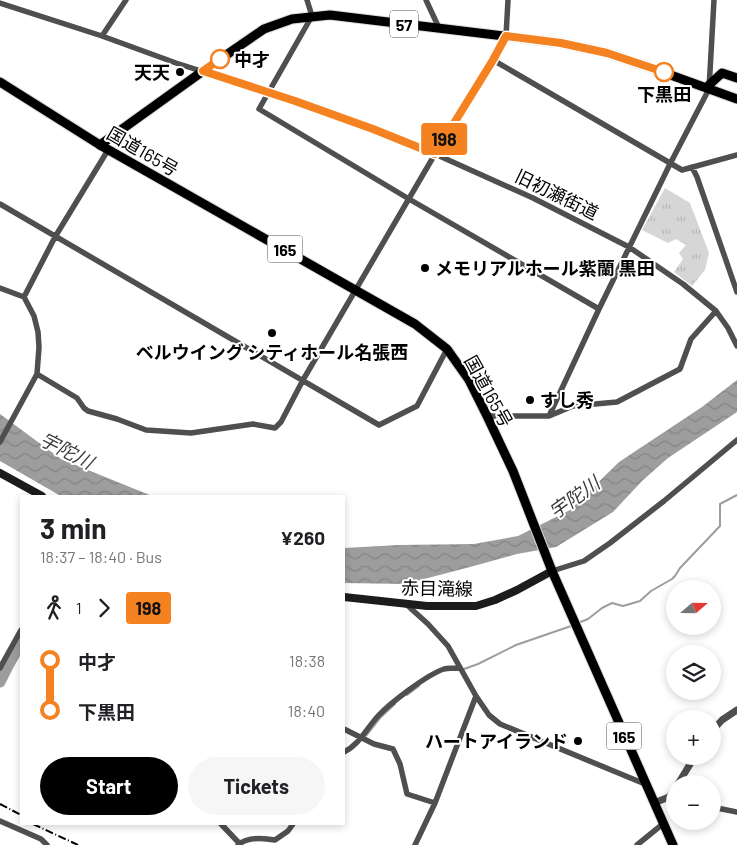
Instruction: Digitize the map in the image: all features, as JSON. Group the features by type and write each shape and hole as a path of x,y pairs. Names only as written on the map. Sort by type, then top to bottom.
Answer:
{"main road":[{"name":"57","path":"104,148 203,71 264,29 292,19 312,16 330,15 561,43 607,53 709,87 737,99"},
{"path":"709,87 722,73 737,78"},
{"name":"国道165号","path":"0,82 104,148 415,324 446,349 469,380 487,416 512,471 550,567 673,845"},
{"path":"0,474 40,495"},
{"name":"赤目滝線","path":"345,597 407,605 476,606 517,590 550,567"}],"street":[{"path":"102,36 126,0"},
{"path":"307,0 312,16 259,109 409,199 599,309"},
{"path":"426,0 439,28"},
{"path":"37,374 77,398 88,411 146,430 191,433 253,424 275,428 281,422 303,380 435,154 493,60 506,36 508,0"},
{"path":"549,416 629,246 709,87 714,0"},
{"name":"旧初瀬街道","path":"0,3 8,4 102,36 176,63 269,92 373,129 435,154 533,198 629,246 683,284 716,311 728,328 737,346"},
{"path":"493,60 682,170 737,155"},
{"path":"24,297 104,148"},
{"path":"692,167 737,292"},
{"path":"0,204 378,425 417,406 446,349"},
{"path":"0,288 24,297 34,316 39,347 37,374 0,442"},
{"path":"487,416 549,416 572,406 617,402 680,369 691,339 716,311"},
{"path":"550,567 584,561 664,501 737,440"},
{"path":"407,605 448,646 476,696 489,715 500,724 645,784"},
{"path":"0,668 20,632"},
{"path":"345,752 390,705 428,677 444,669 459,668"},
{"path":"415,845 436,803 476,696"},
{"path":"721,721 737,710"},
{"path":"345,729 374,744 393,749 400,764 407,794 436,803"},
{"path":"654,803 666,800"},
{"path":"721,809 737,812"},
{"path":"0,821 41,839 47,845"},
{"path":"637,845 664,823"},
{"path":"222,825 239,844 248,840 267,838 275,840 288,831 292,825"}],"green space":[{"path":"665,188 690,203 709,253 705,270 692,286 674,272 683,259 679,253 686,245 676,239 668,243 642,230"}],"water":[{"path":"737,380 737,412 668,458 642,481 613,512 556,547 517,554 405,584 345,583 345,548 474,544 518,536 570,510 619,462 702,407"},
{"path":"0,414 61,459 150,495 59,495 0,461"}],"waterway":[{"path":"578,623 588,619 612,603 623,606 640,601 651,591 672,579 720,526 720,504 737,495"},
{"path":"464,669 516,645 574,625"},
{"path":"0,682 20,645"},
{"path":"407,695 419,686"},
{"path":"366,736 381,717 395,704"}],"railway":[{"path":"0,804 20,814"},
{"path":"35,825 78,845"}],"bus line":[{"name":"198","path":"220,59 203,71 295,101 435,154 506,36 561,43 607,53 664,72"}],"place":[{"name":"中才","path":"220,59"},
{"name":"天天","path":"180,72"},
{"name":"下黒田","path":"664,72"},
{"name":"メモリアルホール紫蘭 黒田","path":"425,268"},
{"name":"ベルウイング シティホール名張西","path":"272,333"},
{"name":"すし秀","path":"530,400"},
{"name":"ハートアイランド","path":"578,741"}],"water label":[{"name":"宇陀川","path":"67,450"},
{"name":"宇陀川","path":"574,497"}]}
